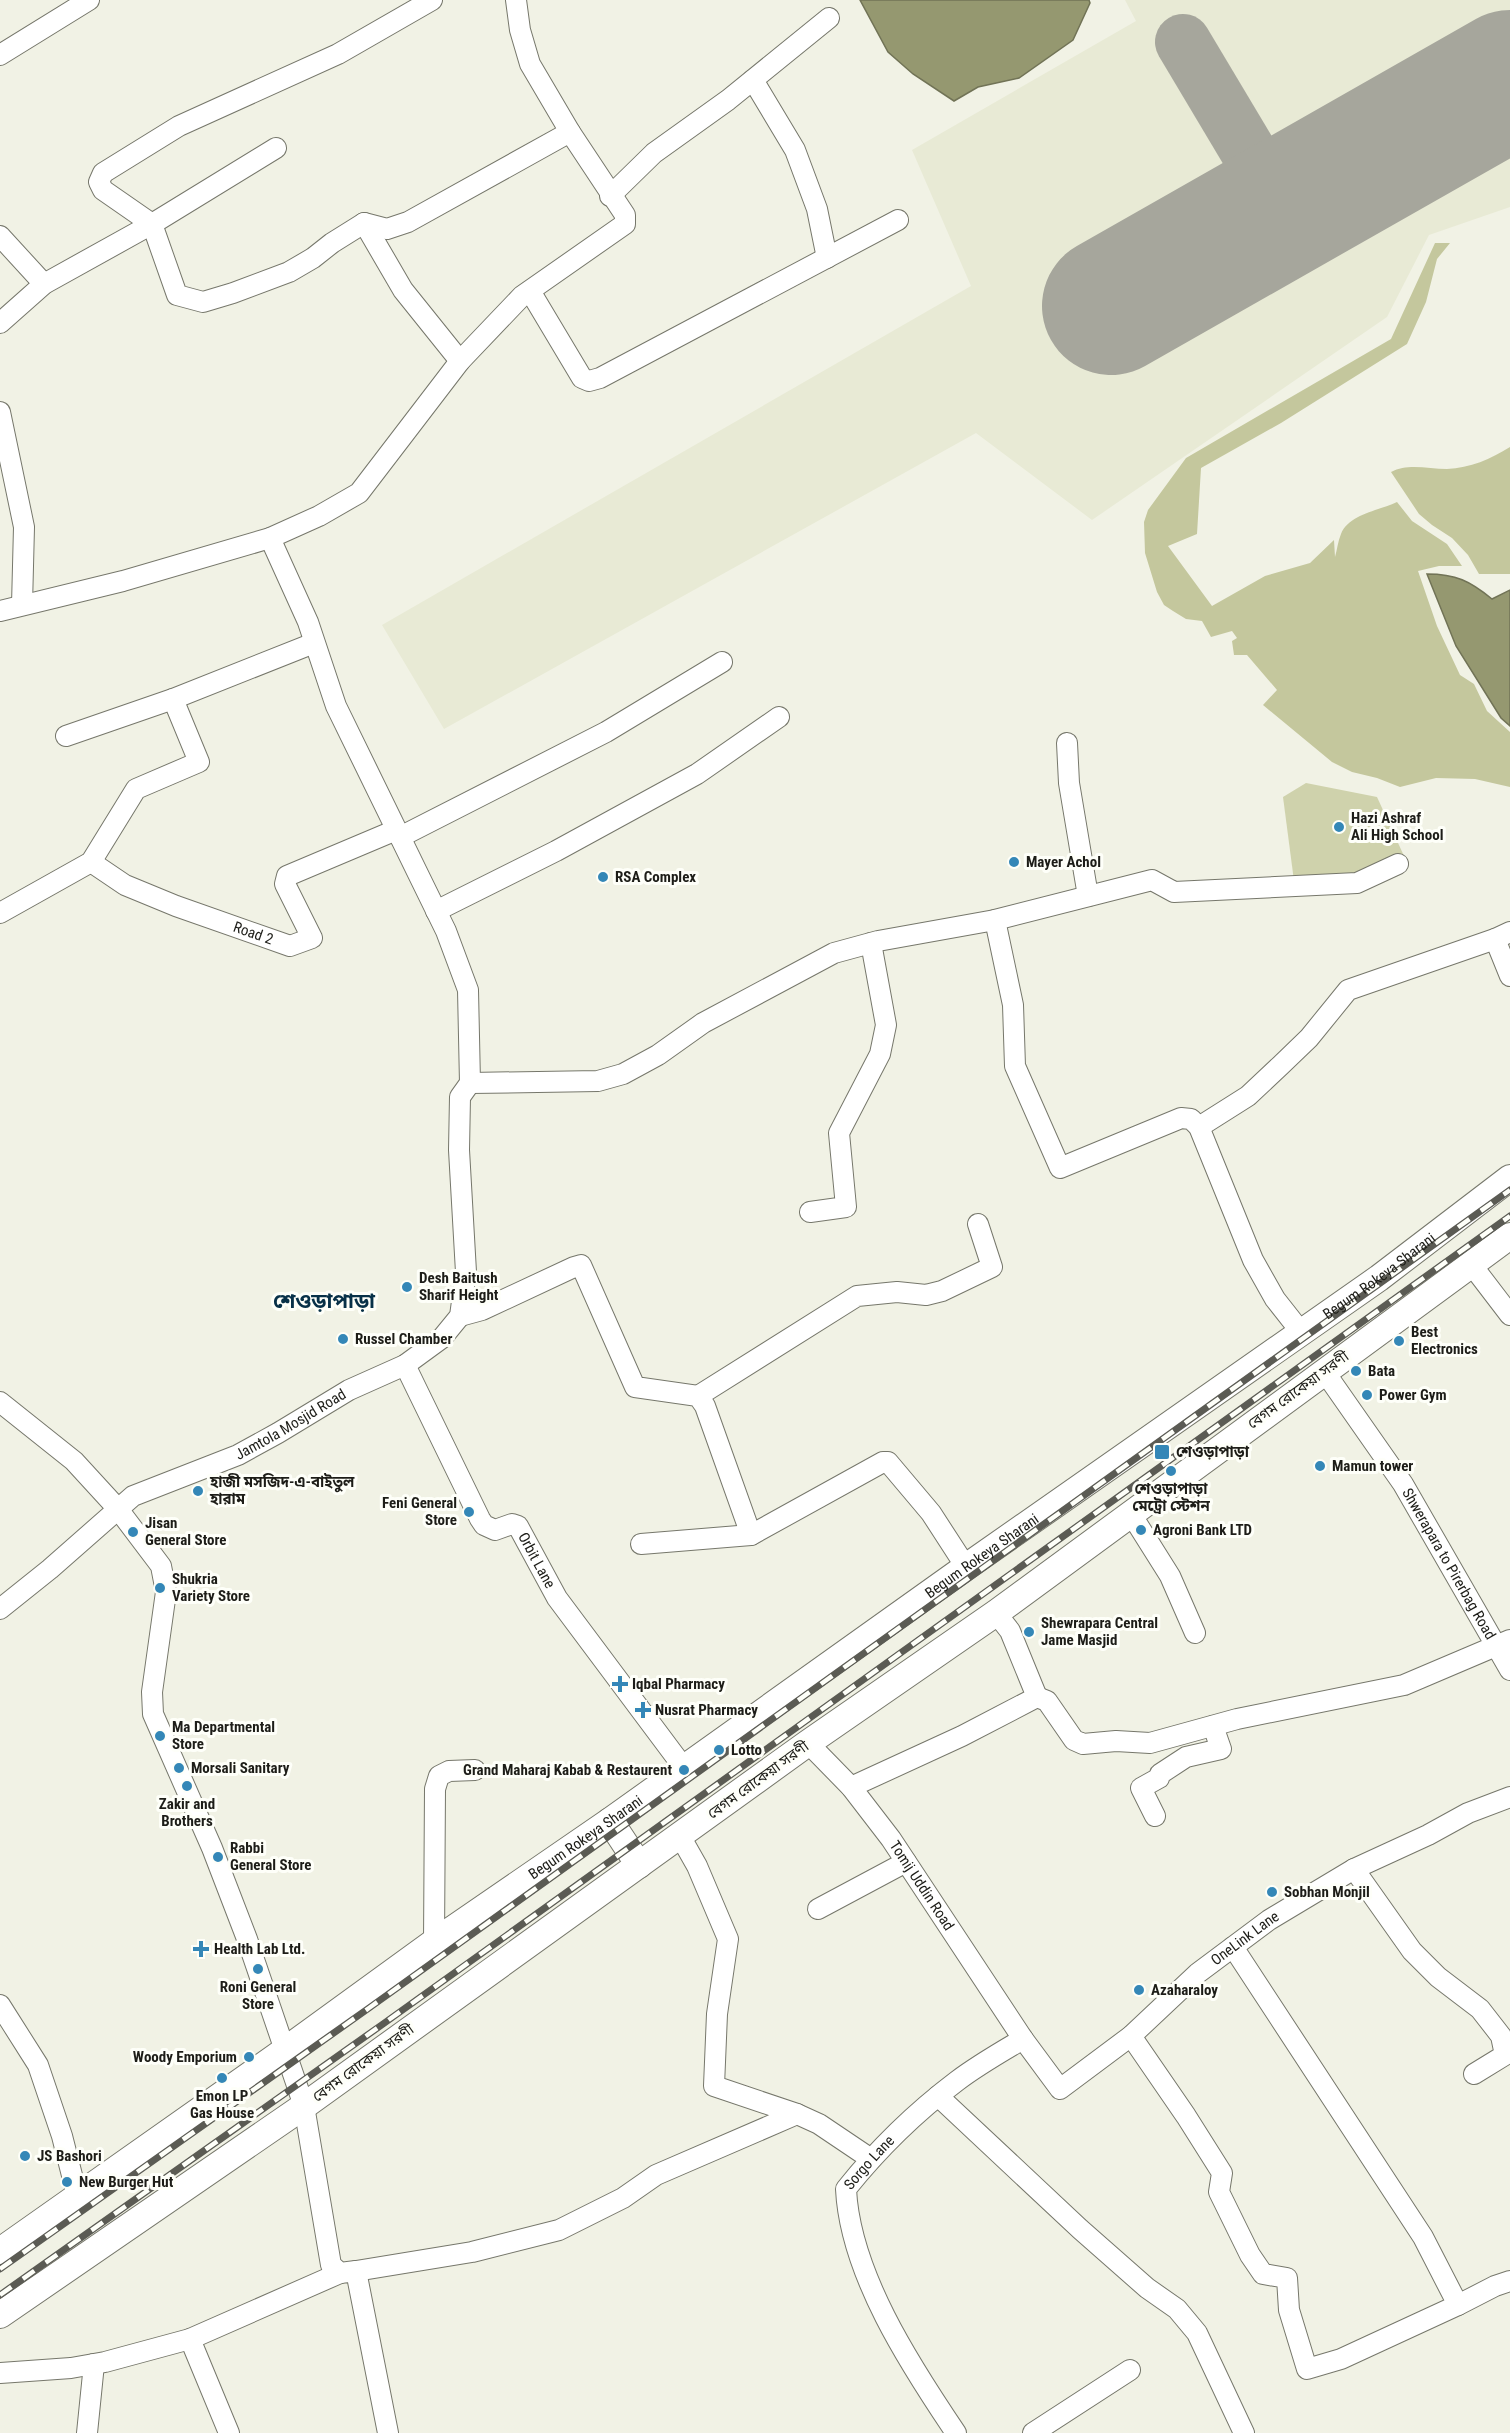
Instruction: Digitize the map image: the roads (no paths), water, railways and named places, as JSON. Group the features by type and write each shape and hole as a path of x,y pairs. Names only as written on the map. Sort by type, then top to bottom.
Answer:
{"main road":[{"name":"Begum Rokeya Sharani","path":"443,1937 1379,1278 1510,1178"},
{"name":"বেগম রোকেয়া সরণী","path":"0,2315 304,2106 808,1743 996,1613 1510,1236"},
{"path":"610,1821 639,1865"},
{"path":"0,2251 443,1937"}],"street":[{"path":"0,55 89,0"},
{"path":"432,0 339,54 179,126 104,173 99,182 103,190 152,224 177,295 203,302 289,272 314,258 332,243 364,223 387,229 408,222 570,132"},
{"path":"0,611 123,581 270,538 319,516 359,493 460,361 522,296 626,224 625,215 610,196 530,64 520,30 516,0"},
{"path":"610,196 654,153 753,80 829,18"},
{"path":"753,80 795,150 817,209 827,258"},
{"path":"0,323 44,284 152,224 276,148"},
{"path":"530,291 582,378 589,381 600,378 898,220"},
{"path":"364,223 403,290 460,361"},
{"path":"0,236 44,284"},
{"path":"0,412 24,527 22,605"},
{"path":"270,538 308,622 336,706 446,931 468,990 470,1083 460,1097 459,1150 466,1272 460,1316 482,1310 579,1265 635,1387 698,1396 857,1296 897,1292 926,1295 942,1291 992,1267 978,1224"},
{"path":"66,736 173,699 314,643"},
{"path":"398,833 523,777 606,732 722,662"},
{"path":"0,913 91,862 133,791 199,762 173,699"},
{"path":"436,911 697,774 779,717"},
{"path":"1067,742 1070,783 1088,896"},
{"name":"Road 2","path":"91,862 125,885 176,906 290,946 312,938 285,884 286,876 398,833"},
{"path":"470,1083 598,1081 623,1074 658,1055 703,1023 834,953 871,943 995,920 1152,880 1174,892 1357,883 1398,864"},
{"path":"995,920 1013,1005 1015,1066 1060,1168 1181,1118 1191,1119 1200,1127 1253,1260 1275,1299 1300,1332"},
{"path":"1200,1127 1248,1096 1308,1038 1348,990 1503,935 1510,976"},
{"path":"810,1212 846,1207 839,1133 880,1054 886,1025 871,943"},
{"path":"1471,1264 1510,1315"},
{"name":"Jamtola Mosjid Road","path":"0,1610 133,1496 238,1455 349,1390 405,1365 442,1338 460,1316"},
{"name":"Orbit Lane","path":"405,1365 484,1525 495,1530 512,1524 518,1526 557,1599 684,1768"},
{"name":"Shwerapara to Pirerbag Road","path":"1324,1371 1403,1484 1504,1643 1510,1670"},
{"path":"698,1396 705,1406 751,1535"},
{"path":"0,1402 74,1461 118,1509 161,1566 166,1592 152,1692 153,1714 212,1848 247,1939 304,2106 331,2265 348,2272"},
{"path":"641,1544 751,1535 883,1462 888,1462 931,1513 966,1567"},
{"path":"1131,1514 1170,1576 1196,1633"},
{"path":"996,1613 1010,1631 1038,1697 1047,1701 1074,1740 1083,1744 1116,1741 1150,1743 1214,1726 1404,1685 1504,1643"},
{"path":"851,1787 962,1736 1038,1697"},
{"path":"1155,1815 1141,1788 1159,1778 1160,1774 1186,1757 1221,1749 1214,1726"},
{"name":"Tomij Uddin Road","path":"808,1743 851,1787 906,1862 1023,2039"},
{"path":"443,1937 435,1789 439,1776 449,1771 475,1770"},
{"name":"OneLink Lane","path":"1023,2039 1060,2089 1131,2036 1198,1973 1269,1920 1354,1869 1428,1835 1468,1813 1510,1797"},
{"path":"680,1836 698,1866 728,1939 717,2014 714,2086 797,2114 819,2124 871,2158"},
{"path":"818,1909 906,1862"},
{"path":"1354,1869 1412,1951 1438,1977 1480,2009 1501,2036 1505,2055 1474,2074"},
{"path":"1233,1947 1423,2237 1458,2305"},
{"path":"0,2005 38,2065 62,2136 77,2195"},
{"path":"1131,2036 1186,2116 1222,2174 1218,2192 1250,2255 1263,2274 1287,2278 1289,2310 1307,2369 1341,2359 1510,2281"},
{"name":"Sorgo Lane","path":"956,2433 925,2386 886,2316 853,2239 846,2189 871,2158 938,2096 959,2079 1023,2039"},
{"path":"938,2096 1080,2229 1147,2288 1177,2309 1197,2333 1244,2433"},
{"path":"0,2373 94,2364 190,2339 348,2272 472,2252 559,2230 623,2198 656,2175 797,2114"},
{"path":"348,2272 388,2433"},
{"path":"190,2339 229,2433"},
{"path":"87,2433 94,2364"},
{"path":"1033,2433 1130,2370"}],"railway":[{"path":"0,2269 369,2008 1510,1190"},
{"path":"0,2295 383,2024 1510,1216"}],"place":[{"name":"Hazi Ashraf Ali High School","path":"1339,827"},
{"name":"Mayer Achol","path":"1014,862"},
{"name":"RSA Complex","path":"603,877"},
{"name":"Desh Baitush Sharif Height","path":"407,1287"},
{"name":"Russel Chamber","path":"343,1339"},
{"name":"Best Electronics","path":"1399,1341"},
{"name":"Bata","path":"1356,1371"},
{"name":"Power Gym","path":"1367,1395"},
{"name":"শেওড়াপাড়া","path":"1162,1452"},
{"name":"Mamun tower","path":"1320,1466"},
{"name":"শেওড়াপাড়া মেট্রো স্টেশন","path":"1171,1471"},
{"name":"হাজী মসজিদ-এ-বাইতুল হারাম","path":"198,1491"},
{"name":"Feni General Store","path":"469,1512"},
{"name":"Agroni Bank LTD","path":"1141,1530"},
{"name":"Jisan General Store","path":"133,1532"},
{"name":"Shukria Variety Store","path":"160,1588"},
{"name":"Shewrapara Central Jame Masjid","path":"1029,1632"},
{"name":"Iqbal Pharmacy","path":"620,1684"},
{"name":"Nusrat Pharmacy","path":"643,1710"},
{"name":"Ma Departmental Store","path":"160,1736"},
{"name":"Lotto","path":"719,1750"},
{"name":"Morsali Sanitary","path":"179,1768"},
{"name":"Grand Maharaj Kabab & Restaurent","path":"684,1770"},
{"name":"Zakir and Brothers","path":"187,1786"},
{"name":"Rabbi General Store","path":"218,1857"},
{"name":"Sobhan Monjil","path":"1272,1892"},
{"name":"Health Lab Ltd.","path":"201,1949"},
{"name":"Roni General Store","path":"258,1969"},
{"name":"Azaharaloy","path":"1139,1990"},
{"name":"Woody Emporium","path":"249,2057"},
{"name":"Emon LP Gas House","path":"222,2078"},
{"name":"JS Bashori","path":"25,2156"},
{"name":"New Burger Hut","path":"67,2182"}],"district":[{"name":"শেওড়াপাড়া","path":"324,1301"}]}
